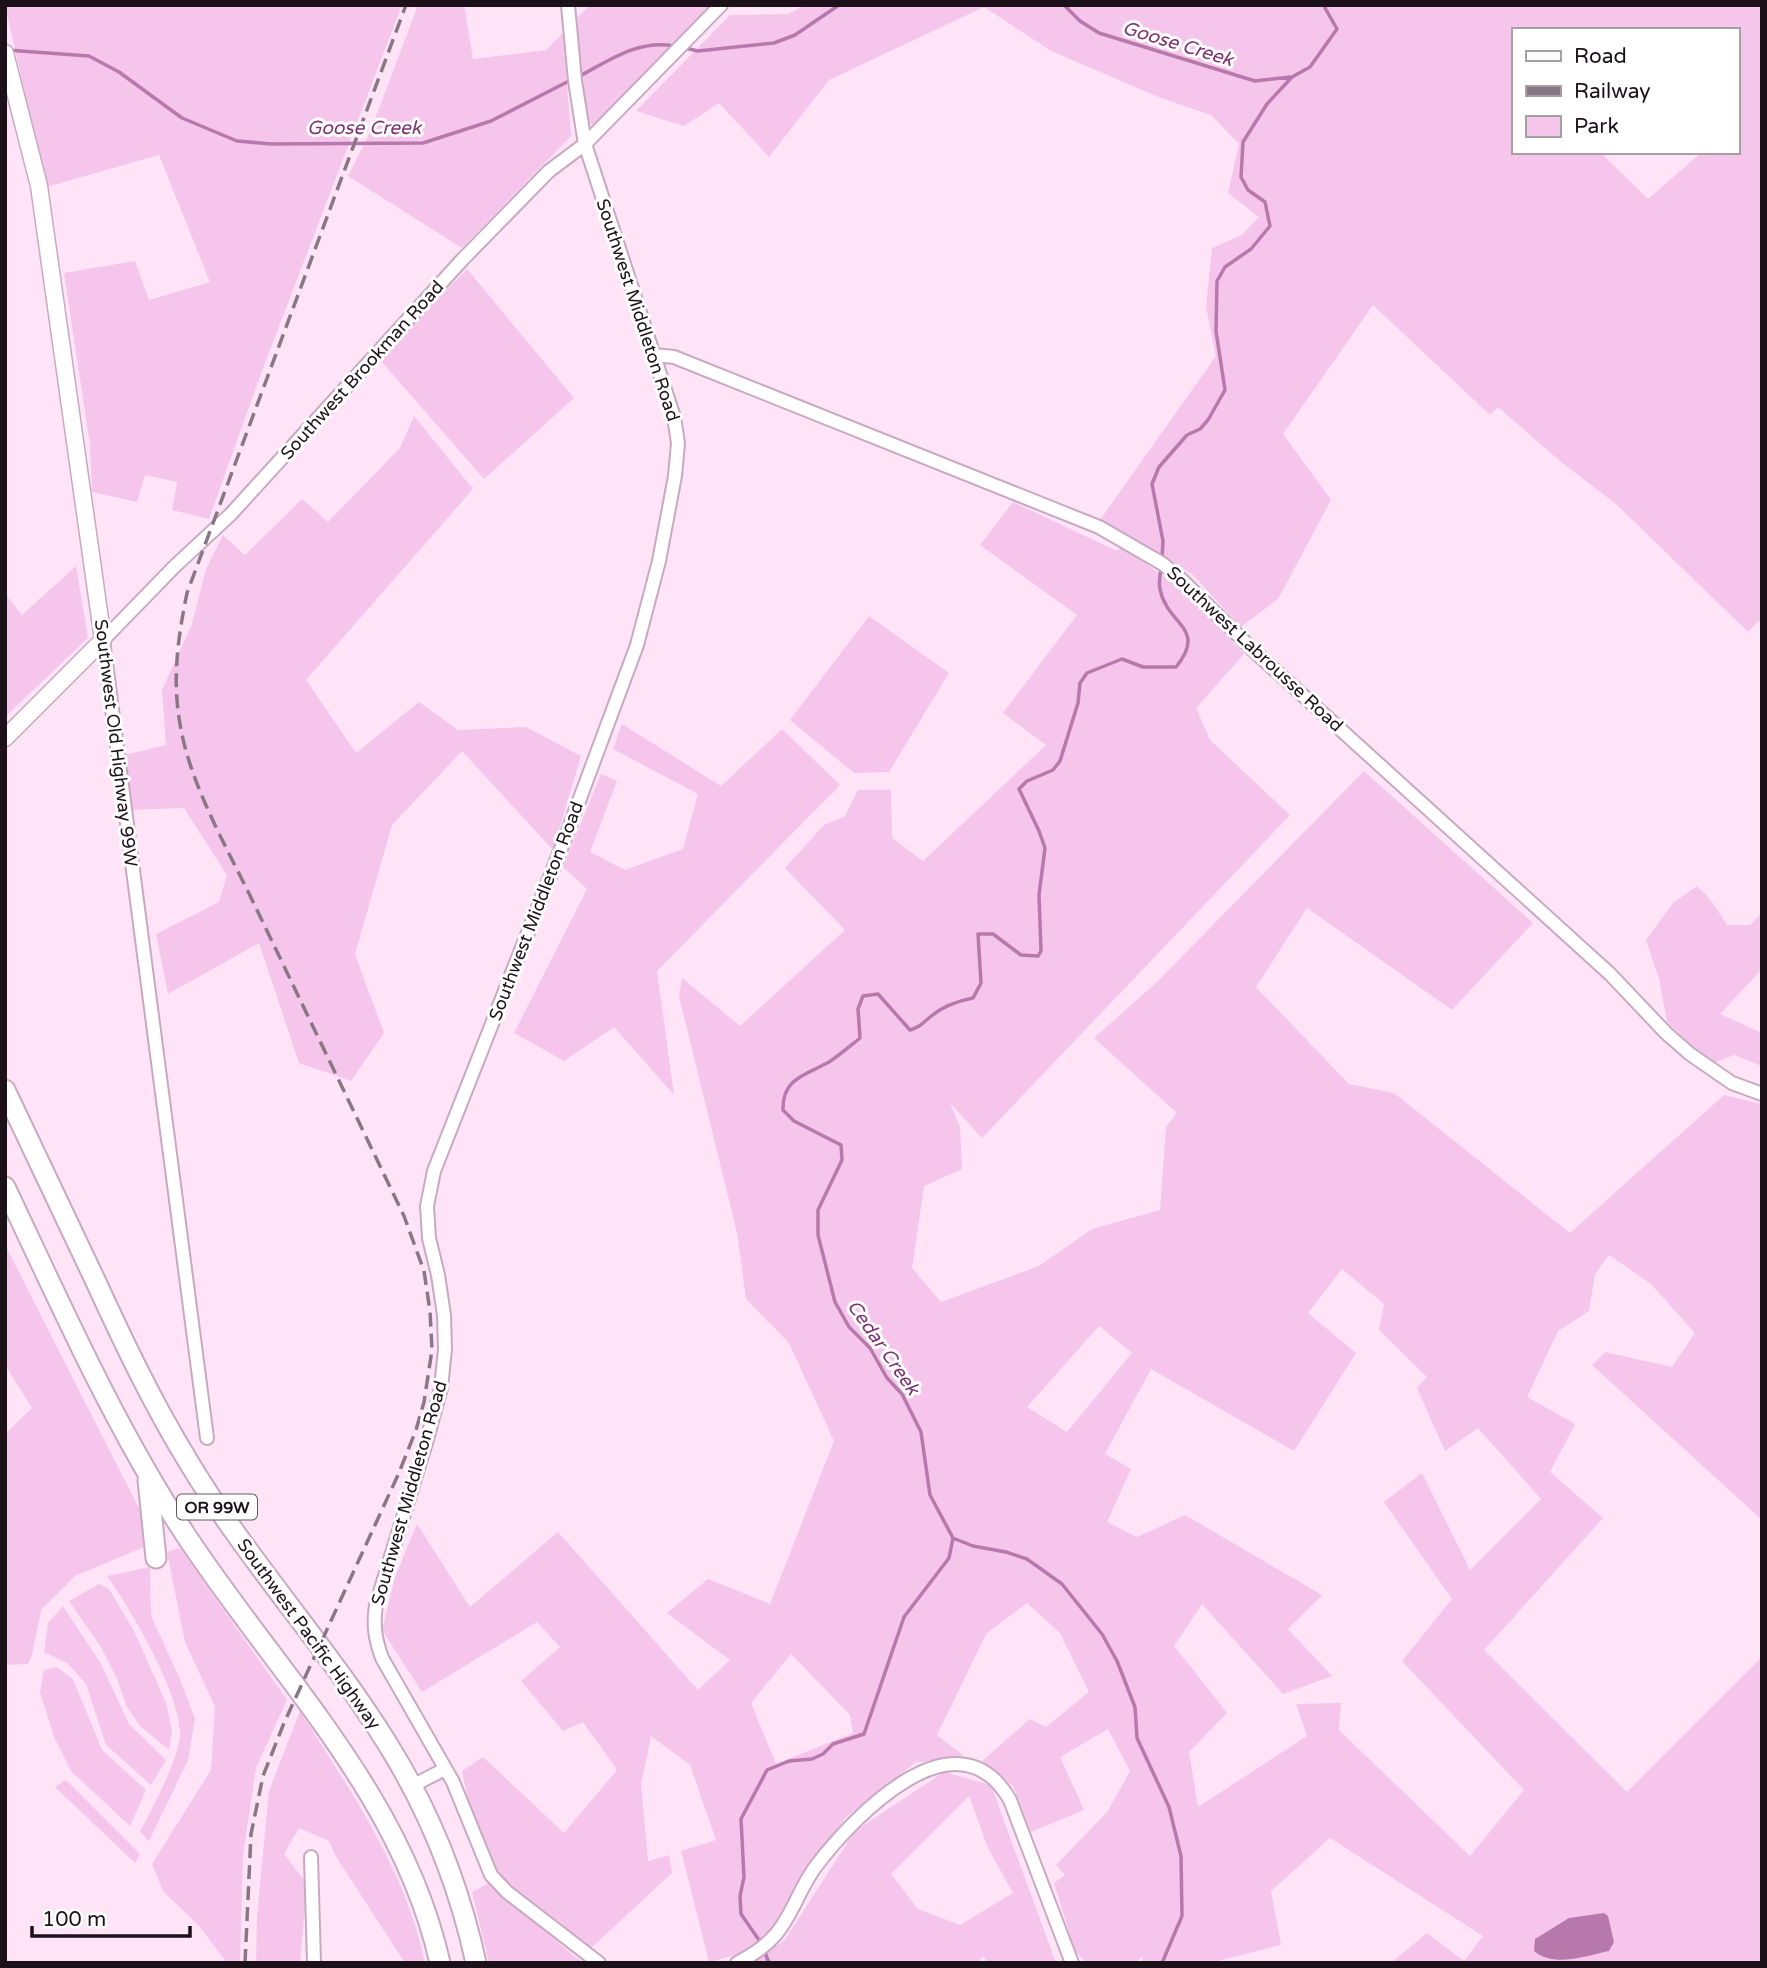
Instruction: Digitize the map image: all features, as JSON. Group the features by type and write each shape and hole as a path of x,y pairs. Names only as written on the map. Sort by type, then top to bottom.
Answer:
{"highway":[{"name":"Southwest Pacific Highway","path":"5,1090 129,1353 187,1461 225,1519 367,1711 412,1786 454,1882 476,1963"},
{"name":"OR 99W","path":"5,1187 98,1380 147,1472 187,1536 320,1716 384,1817 408,1867 440,1963"},
{"path":"147,1472 156,1558"}],"street":[{"name":"Southwest Middleton Road","path":"568,5 585,145 674,417 678,444 675,476 649,604 637,645 434,1171 427,1206 429,1238 444,1315 445,1349 441,1388 376,1605 373,1623 382,1658 457,1792 491,1875 507,1892 599,1963"},
{"name":"Southwest Brookman Road","path":"5,738 175,566 231,514 462,260 550,171 585,145 720,5"},
{"name":"Southwest Old Highway 99W","path":"5,52 39,186 103,640 207,1438"},
{"name":"Southwest Labrousse Road","path":"654,355 674,357 1086,522 1146,554 1182,580 1254,651 1610,974 1690,1054 1732,1083 1762,1094"},
{"path":"738,1962 764,1946 786,1919 814,1868 870,1806 919,1772 937,1766 959,1765 979,1771 1002,1787 1030,1850 1072,1963"},
{"path":"412,1786 445,1769"},
{"path":"311,1857 314,1963"}],"green space":[{"path":"5,5 402,5 260,376 209,519 172,510 177,482 145,475 137,502 92,492 90,445 64,273 135,261 149,300 210,282 159,155 46,187"},
{"path":"418,5 464,5 473,59 546,50 563,33 571,136 462,248 348,176 371,130"},
{"path":"590,5 711,5 596,126 587,122 574,21"},
{"path":"805,5 1762,5 1762,625 1758,621 1748,632 1616,504 1561,462 1498,407 1490,415 1373,305 1283,434 1331,500 1278,599 1241,627 1192,574 1100,520 1216,356 1206,307 1212,248 1242,235 1259,217 1228,193 1239,144 1211,115 1161,98 1051,51 984,7 829,80 769,157 719,103 684,126 636,111 730,15 788,14"},
{"path":"467,269 574,398 484,479 381,361 390,348"},
{"path":"414,416 473,489 306,680 356,753 419,702 458,730 526,727 581,756 553,850 462,751 392,825 355,954 384,1033 351,1081 299,1063 259,943 168,994 156,934 219,902 227,875 184,808 129,810 121,756 166,745 162,690 192,624 206,569 223,535 245,555 302,499 328,522 400,448"},
{"path":"1013,502 1117,551 1122,547 1183,590 1244,654 1196,708 1210,740 1290,815 982,1138 950,1103 960,1127 962,1169 924,1186 912,1268 941,1302 1039,1266 1092,1229 1160,1210 1166,1127 1177,1113 1094,1038 1157,982 1364,771 1533,923 1452,1010 1307,908 1256,987 1349,1084 1394,1093 1570,1233 1724,1095 1762,1104 1762,1520 1592,1365 1605,1352 1672,1367 1695,1333 1651,1284 1609,1255 1595,1274 1589,1311 1558,1331 1527,1397 1575,1424 1550,1472 1603,1518 1484,1650 1627,1792 1762,1657 1762,1963 1391,1963 1427,1933 1464,1961 1483,1936 1330,1838 1271,1891 1281,1945 1210,1963 1143,1963 1142,1957 1134,1963 1088,1963 1075,1952 1054,1883 1065,1875 1056,1865 1108,1811 1130,1771 1108,1729 1060,1757 1084,1810 1031,1832 1013,1786 982,1761 1030,1719 1046,1727 1089,1692 1060,1633 1027,1603 986,1634 937,1735 963,1755 955,1761 916,1762 845,1818 771,1933 743,1953 709,1962 681,1851 716,1840 690,1765 651,1736 641,1785 648,1861 669,1855 672,1873 590,1949 493,1873 473,1822 462,1771 483,1757 564,1833 617,1770 583,1722 563,1731 521,1681 560,1647 537,1622 422,1692 382,1630 395,1577 417,1524 470,1607 558,1532 698,1690 730,1660 667,1613 708,1579 770,1604 834,1441 789,1343 746,1299 737,1233 679,996 682,978 740,1026 845,930 785,868 824,825 845,816 858,790 891,790 892,838 923,861 1046,745 1003,713 1077,615 980,545","holes":["1342,1269 1384,1304 1379,1330 1427,1377 1417,1388 1445,1451 1478,1428 1541,1499 1470,1570 1422,1473 1384,1502 1452,1599 1402,1661 1524,1790 1470,1856 1339,1730 1341,1703 1296,1704 1307,1736 1198,1807 1189,1752 1227,1713 1174,1646 1202,1604 1283,1694 1332,1676 1288,1629 1322,1595 1185,1515 1137,1537 1107,1522 1131,1469 1105,1454 1151,1369 1294,1451 1356,1353 1308,1313","1099,1326 1132,1353 1067,1432 1027,1407","791,1654 850,1715 853,1733 776,1764 751,1703"]},
{"path":"76,566 88,638 5,717 5,594 22,615"},
{"path":"869,616 949,673 889,772 854,773 790,720"},
{"path":"622,724 721,786 782,729 840,785 657,971 674,1095 614,1027 564,1061 514,1033 587,889 563,867 601,774 617,781 590,852 625,870 683,849 698,794 613,749"},
{"path":"1697,886 1710,899 1727,925 1750,925 1762,913 1762,969 1720,1014 1762,1033 1762,1066 1734,1055 1711,1064 1667,1022 1659,979 1646,940 1673,903"},
{"path":"5,1245 142,1514 149,1545 75,1576 41,1610 28,1664 5,1665 5,1434 32,1408 5,1365"},
{"path":"180,1548 287,1700 256,1768 243,1855 240,1963 227,1963 199,1926 163,1891 152,1864 211,1770 215,1707 185,1642 167,1552"},
{"path":"150,1567 151,1616 195,1719 188,1760 149,1841 140,1832 176,1755 180,1732 178,1715 152,1651 107,1576"},
{"path":"99,1584 109,1589 134,1631 166,1703 172,1731 169,1750 140,1726 127,1707 101,1647 69,1601"},
{"path":"63,1606 101,1664 129,1724 166,1760 151,1785 106,1745 86,1684 67,1663 44,1652 48,1623"},
{"path":"57,1667 73,1679 102,1750 146,1790 130,1826 71,1771 54,1737 40,1692 44,1670"},
{"path":"300,1711 374,1831 390,1863 416,1928 425,1963 405,1963 335,1855 329,1841 299,1828 284,1854 307,1884 300,1963 256,1963 257,1916 269,1791"},
{"path":"944,1772 991,1785 1056,1963 988,1963 983,1956 977,1963 747,1963 784,1941 855,1831","holes":["969,1796 988,1848 1013,1893 960,1925 918,1909 891,1874"]},
{"path":"66,1780 140,1854 135,1863 55,1787"},
{"path":"489,1883 584,1963 489,1963 472,1892"}],"shaded area":[{"path":"1604,1913 1608,1916 1614,1942 1609,1951 1560,1960 1542,1956 1534,1951 1535,1939 1569,1918"}],"waterway":[{"name":"Goose Creek","path":"685,48 698,51 774,43 795,35 839,5"},
{"name":"Goose Creek","path":"1064,5 1080,21 1099,33 1255,81 1290,77"},
{"name":"Cedar Creek","path":"1162,558 1163,541 1152,484 1159,467 1187,435 1200,429 1208,420 1225,390 1216,331 1217,281 1225,267 1251,249 1270,226 1265,202 1248,190 1241,177 1243,142 1267,104 1292,77 1310,67 1337,29 1325,8 1326,5"},
{"name":"Goose Creek","path":"578,77 612,58 636,49 674,46"},
{"name":"Goose Creek","path":"7,50 89,56 119,72 182,118 237,141 272,144 423,143 491,121 571,80"},
{"name":"Cedar Creek","path":"761,1943 741,1914 740,1896 744,1877 741,1819 767,1770 789,1761 812,1759 823,1754 833,1744 864,1734 904,1617 949,1558 953,1538 930,1495 921,1432 902,1394 887,1378 870,1348 849,1327 835,1302 818,1235 818,1210 842,1160 841,1145 794,1121 783,1110 784,1099 791,1084 797,1079 829,1062 860,1038 858,1009 863,996 878,994 910,1030 945,1007 973,998 981,983 978,934 993,934 1021,955 1038,956 1041,951 1039,895 1045,848 1019,789 1027,781 1053,770 1060,761 1078,703 1080,683 1087,673 1122,659 1143,667 1176,667 1185,654 1187,634 1164,601 1159,586 1161,566"},
{"path":"953,1538 973,1546 1027,1559 1062,1584 1102,1634 1117,1661 1135,1707 1137,1738 1169,1807 1181,1856 1182,1916 1162,1963"},
{"name":"Cedar Creek","path":"764,1950 769,1963"}],"railway":[{"path":"245,1963 251,1834 263,1776 284,1723 416,1430 424,1402 432,1350 430,1311 424,1271 404,1216 223,842 192,771 180,724 176,691 177,658 187,593 406,5"}]}
